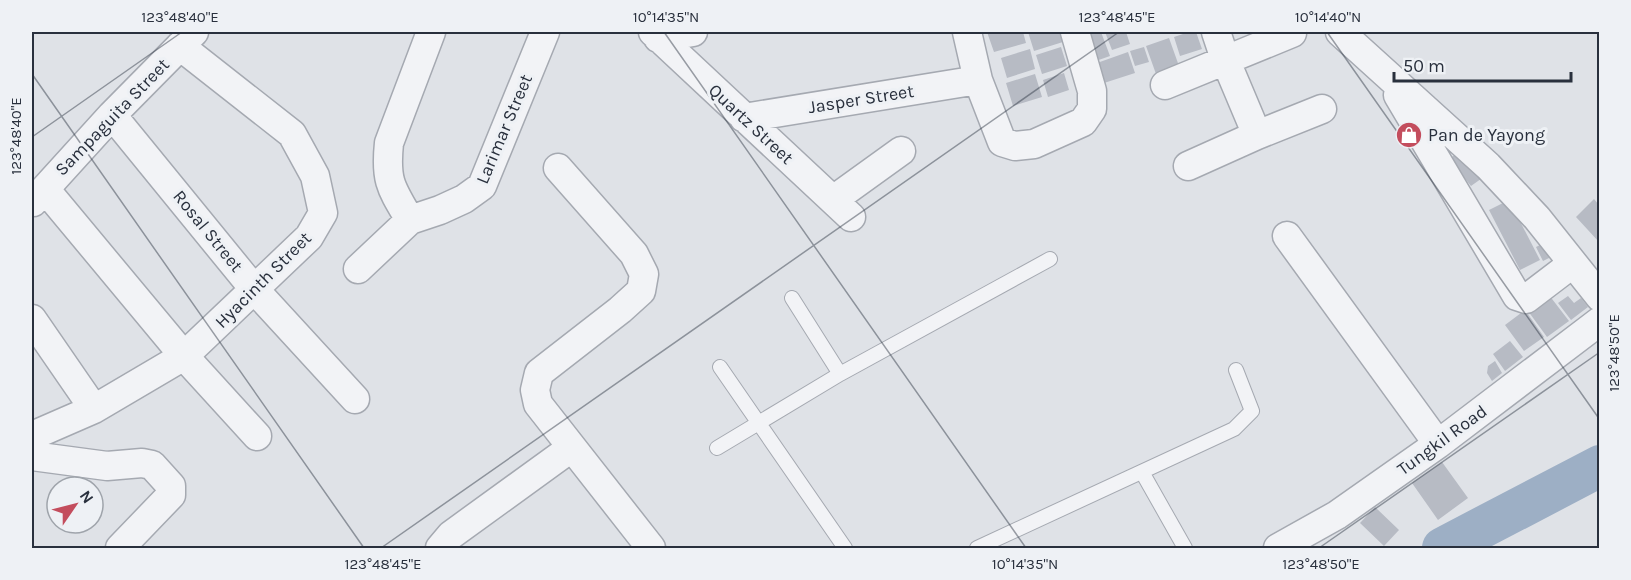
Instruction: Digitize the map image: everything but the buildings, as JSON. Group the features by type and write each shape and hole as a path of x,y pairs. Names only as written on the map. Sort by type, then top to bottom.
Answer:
{"street":[{"path":"410,220 389,184 387,162 389,143 431,32"},
{"name":"Larimar Street","path":"358,269 410,220 464,199 482,186 545,32"},
{"path":"656,35 693,32"},
{"path":"967,32 978,80 1002,142 1015,146 1034,144 1083,122 1092,109 1092,91 1075,32"},
{"path":"1216,32 1257,135"},
{"path":"1340,32 1488,166 1537,218 1599,297"},
{"path":"1165,85 1292,33"},
{"name":"Quartz Street","path":"656,35 842,208 901,151"},
{"name":"Sampaguita Street","path":"38,196 112,115 187,39"},
{"name":"Hyacinth Street","path":"32,436 94,409 184,356 309,237 323,213 315,176 292,134 187,39"},
{"path":"1385,72 1517,296 1526,299 1572,264"},
{"name":"Jasper Street","path":"744,118 978,80"},
{"path":"1188,166 1322,109"},
{"name":"Rosal Street","path":"112,115 255,289 355,399"},
{"path":"558,168 634,254 644,274 641,291 539,373 535,390 538,404 651,549"},
{"path":"38,196 256,436"},
{"path":"1287,236 1438,444"},
{"path":"32,319 94,409"},
{"name":"Tungkil Road","path":"1278,549 1337,515 1438,444 1599,321"},
{"path":"440,549 451,535 571,448"},
{"path":"32,456 107,466 142,463 152,465 171,486 171,495 120,549"}],"lane":[{"path":"717,448 840,374 1050,259"},
{"path":"792,298 840,374"},
{"path":"720,367 845,549"},
{"path":"977,549 1224,435 1252,411 1236,370"},
{"path":"1142,472 1185,549"}],"waterway":[{"path":"1443,548 1600,466"}],"place":[{"name":"Pan de Yayong","path":"1409,135"}]}
